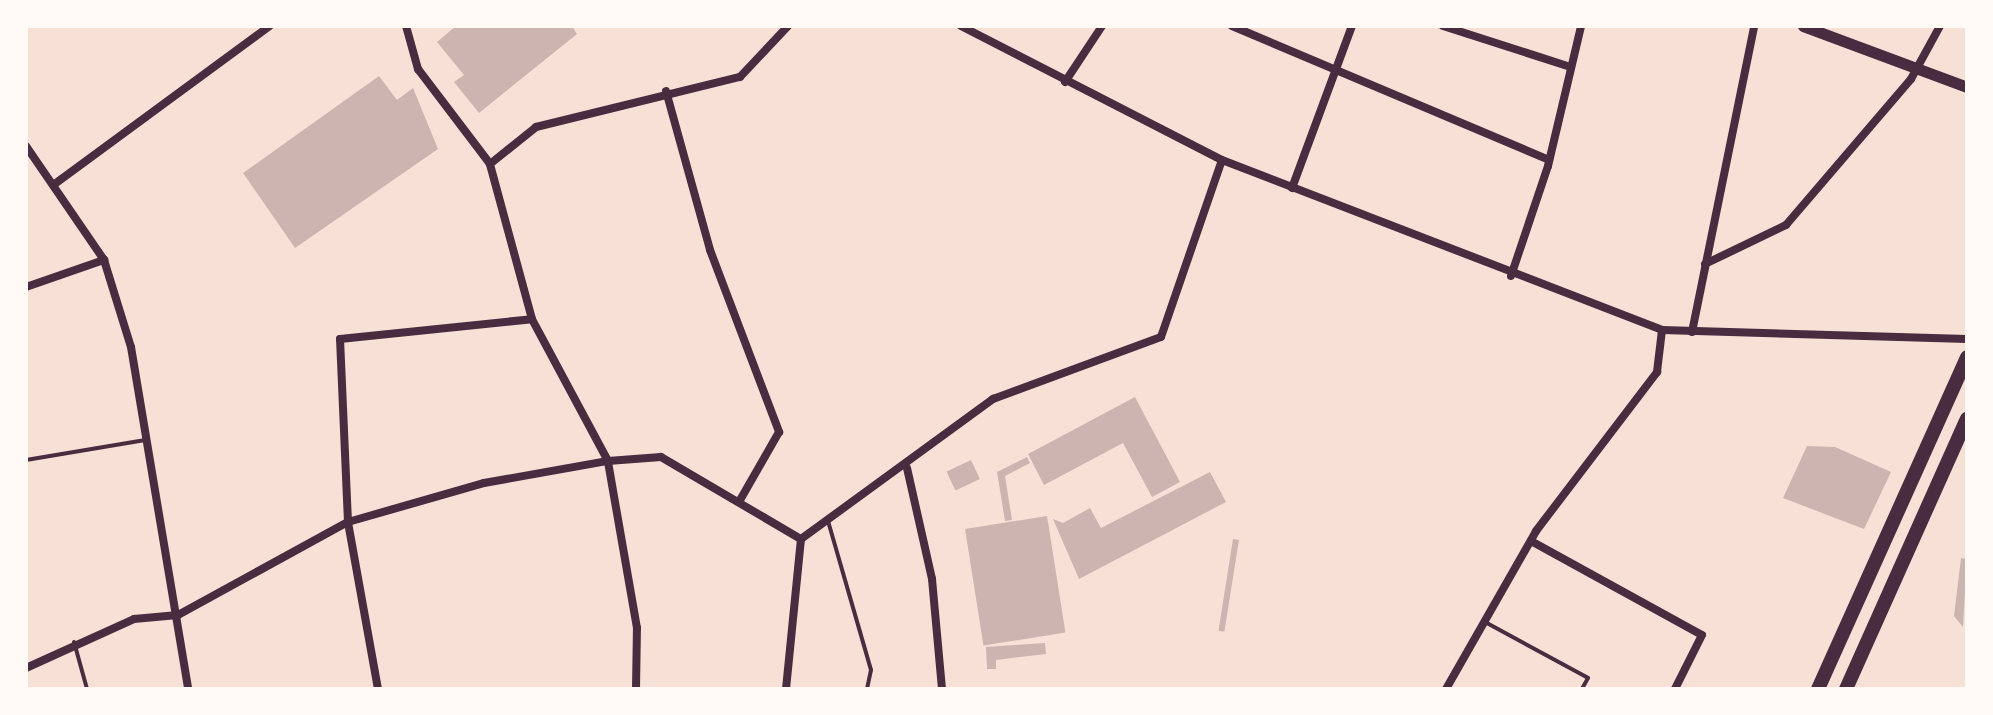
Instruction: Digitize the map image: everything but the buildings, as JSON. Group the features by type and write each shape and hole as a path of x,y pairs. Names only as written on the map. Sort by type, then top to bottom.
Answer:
{"highway":[{"path":"1818,689 1967,357"},
{"path":"1846,689 1967,419"}],"street":[{"path":"56,183 270,26"},
{"path":"406,26 418,69 490,164 532,319 608,461 637,628 636,689"},
{"path":"490,164 536,127 666,91 740,77 788,26"},
{"path":"961,26 1222,160 1511,276 1662,330 1967,339"},
{"path":"1065,82 1102,26"},
{"path":"1232,26 1549,160"},
{"path":"1292,188 1352,26"},
{"path":"1443,26 1571,67"},
{"path":"1511,276 1549,160 1581,26"},
{"path":"1692,332 1754,26"},
{"path":"1803,26 1920,66 1967,87"},
{"path":"1705,264 1786,225 1920,66 1940,26"},
{"path":"666,91 710,250 779,432 740,500"},
{"path":"26,146 56,183 104,260 131,347 188,689"},
{"path":"801,539 907,468 993,399 1161,337 1222,160"},
{"path":"26,287 104,260"},
{"path":"378,689 348,522 340,339 532,319"},
{"path":"1446,689 1531,541 1657,372 1662,330"},
{"path":"26,668 74,642 134,619 178,615 348,522 484,483 608,461 661,457 740,500 801,539"},
{"path":"907,468 932,579 942,689"},
{"path":"786,689 801,539"},
{"path":"1531,541 1702,635 1675,689"}],"lane":[{"path":"26,460 147,439"},
{"path":"828,521 871,670 867,689"},
{"path":"1485,622 1588,678 1582,689"},
{"path":"74,642 87,689"}]}
